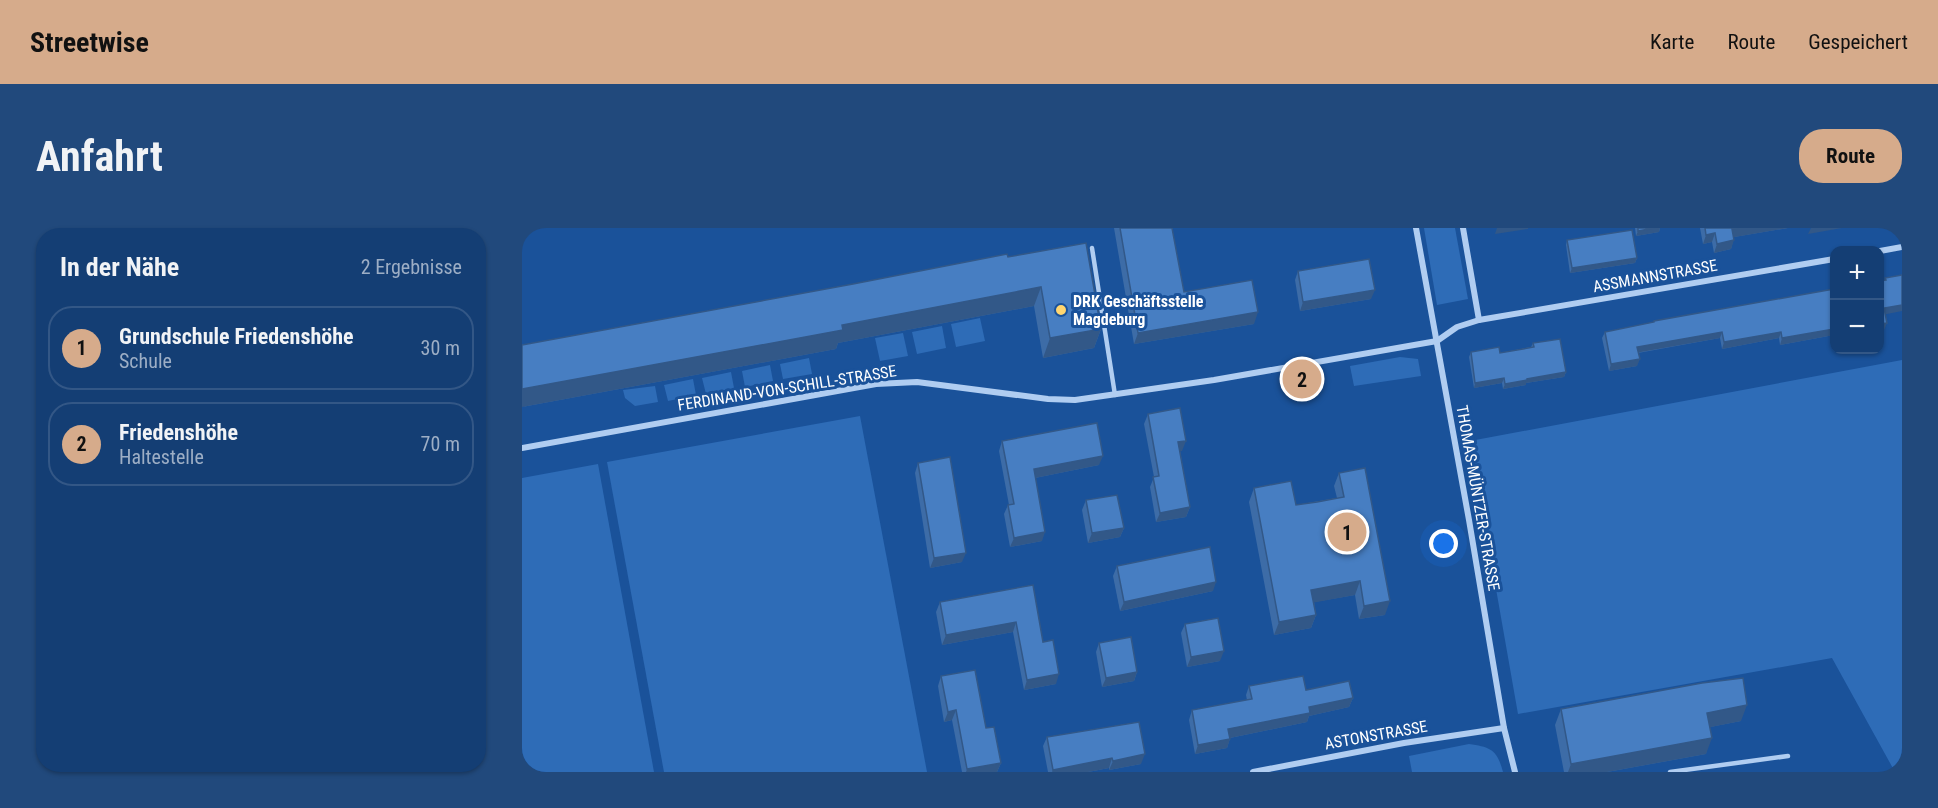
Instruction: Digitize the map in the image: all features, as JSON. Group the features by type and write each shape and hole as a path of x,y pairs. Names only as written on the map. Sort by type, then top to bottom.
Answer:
{"street":[{"name":"THOMAS-MÜNTZER-STRASSE","path":"1416,228 1504,728 1515,772"},
{"path":"1463,228 1479,320"},
{"path":"1884,250 1902,247"},
{"name":"ASSMANNSTRASSE","path":"1479,320 1830,260"},
{"name":"FERDINAND-VON-SCHILL-STRASSE","path":"522,448 876,384 917,382 1048,399 1075,400 1115,395 1437,341 1457,327 1479,320"},
{"name":"ASTONSTRASSE","path":"1253,772 1404,743 1504,728"}],"lane":[{"path":"1092,248 1115,395"},
{"path":"1670,772 1788,756"}],"shaded area":[{"path":"1424,228 1455,228 1468,299 1437,305"},
{"path":"980,318 985,341 956,347 951,324"},
{"path":"942,326 946,348 917,354 912,332"},
{"path":"903,333 908,356 880,361 875,338"},
{"path":"1400,357 1418,359 1421,376 1354,386 1350,366"},
{"path":"809,358 812,374 783,379 780,364"},
{"path":"1902,360 1902,772 1895,772 1832,658 1518,714 1470,441"},
{"path":"770,365 773,381 745,387 742,371"},
{"path":"731,372 734,388 706,394 702,378"},
{"path":"693,379 696,395 668,401 664,385"},
{"path":"655,386 658,402 635,406 625,398 623,390"},
{"path":"860,416 927,772 664,772 607,462"},
{"path":"598,464 654,772 522,772 522,478"},
{"path":"1469,744 1492,751 1503,772 1412,772 1409,756"}],"building":[{"path":"1120,228 1172,228 1184,292 1252,280 1258,312 1138,333"},
{"path":"1638,228 1654,228 1638,231"},
{"path":"1705,228 1738,228 1732,229 1734,240 1717,244 1715,233 1706,235"},
{"path":"1632,230 1637,258 1572,268 1567,240"},
{"path":"1086,243 1101,329 1050,338 1041,287 842,325 843,330 522,389 522,345 1007,254 1008,257"},
{"path":"1369,259 1375,290 1303,302 1298,271"},
{"path":"1902,275 1902,305 1884,308 1885,278"},
{"path":"1830,290 1830,330 1782,338 1781,332 1724,342 1722,332 1637,347 1640,359 1611,364 1605,332"},
{"path":"1884,308 1887,323 1884,323"},
{"path":"1560,339 1566,372 1505,384 1504,378 1475,383 1471,352 1499,347 1500,353 1534,347 1533,343"},
{"path":"1180,408 1186,441 1178,442 1190,507 1160,513 1153,477 1159,476 1148,414"},
{"path":"1097,423 1103,456 1034,469 1045,532 1014,538 1008,505 1014,504 1002,441"},
{"path":"950,457 966,553 934,558 918,463"},
{"path":"1365,468 1390,601 1364,606 1360,581 1311,590 1316,615 1279,622 1254,488 1291,481 1296,505 1317,502 1344,497 1339,473"},
{"path":"1117,495 1124,528 1092,533 1086,500"},
{"path":"1210,547 1216,582 1124,602 1117,566"},
{"path":"1033,585 1043,642 1053,640 1059,674 1027,680 1016,622 946,635 940,602"},
{"path":"1218,618 1224,651 1191,657 1185,624"},
{"path":"1131,637 1137,672 1106,678 1099,643"},
{"path":"975,670 986,728 994,727 1001,763 967,769 956,710 948,712 941,676"},
{"path":"1303,676 1306,690 1349,681 1353,698 1309,707 1310,713 1228,729 1230,739 1198,745 1192,710 1252,699 1249,686"},
{"path":"1743,678 1747,705 1707,713 1712,738 1571,764 1561,709 1702,683"},
{"path":"1139,722 1145,754 1053,770 1047,737"}],"place":[{"name":"DRK Geschäftsstelle Magdeburg","path":"1061,310"},
{"name":"Friedenshöhe","path":"1302,379"},
{"name":"Grundschule Friedenshöhe","path":"1347,532"}]}
